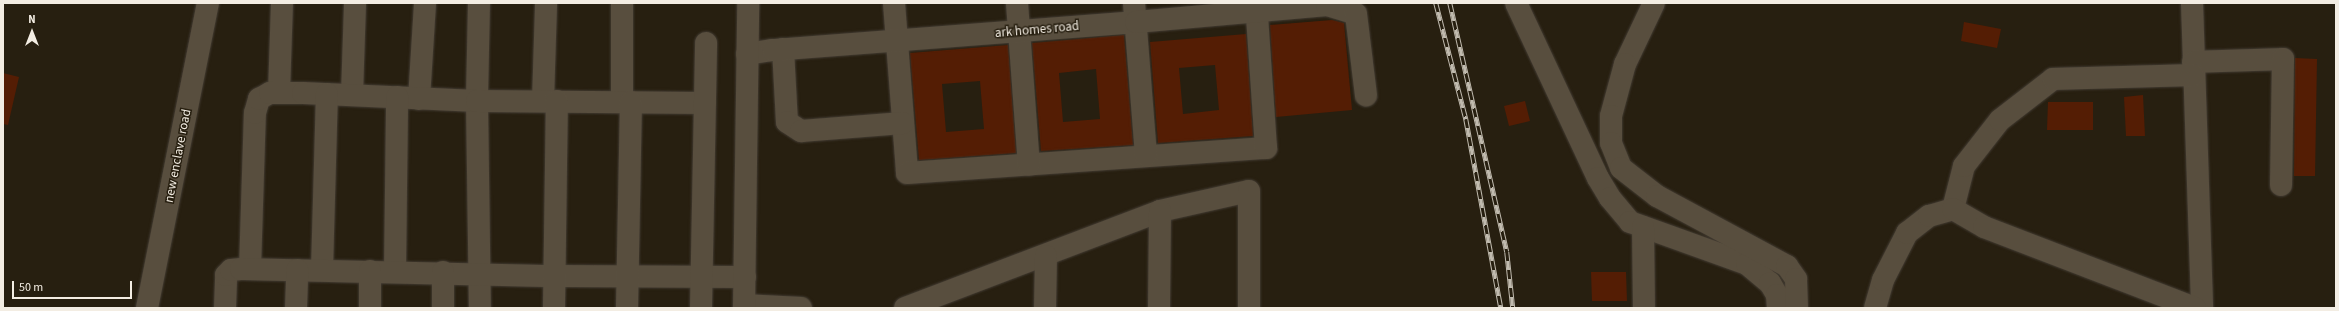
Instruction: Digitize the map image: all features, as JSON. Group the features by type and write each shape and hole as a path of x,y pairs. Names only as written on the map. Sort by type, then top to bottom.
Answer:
{"street":[{"name":"new enclave road","path":"148,308 208,3"},
{"path":"279,93 282,3"},
{"path":"352,96 355,3"},
{"path":"419,99 424,3"},
{"path":"478,3 476,101 481,273 480,308"},
{"path":"546,3 556,276 554,308"},
{"path":"622,3 627,102 627,308"},
{"path":"748,3 744,306 801,308"},
{"path":"894,3 907,173 1266,148 1256,7"},
{"path":"1017,3 1029,165"},
{"path":"1516,3 1598,178 1610,198 1630,222 1747,264 1770,283 1777,295 1778,308"},
{"path":"1654,3 1625,64 1611,116 1611,143 1621,168 1657,196 1788,266 1796,279 1797,308"},
{"path":"2192,3 2202,308"},
{"name":"ark homes road","path":"747,54 783,49 1020,32 1135,13 1327,5 1356,14 1366,95"},
{"path":"1135,13 1146,156"},
{"path":"701,308 706,43"},
{"path":"783,49 787,122 801,131 903,123"},
{"path":"1953,209 1964,166 2000,120 2053,79 2193,69 2283,59 2281,185"},
{"path":"250,269 255,113 259,100 270,93 327,94 476,101 705,103"},
{"path":"322,270 327,94"},
{"path":"395,271 397,97"},
{"path":"905,308 1046,256 1160,211 1249,191 1249,308"},
{"path":"1875,308 1883,280 1907,233 1929,216 1953,209 1984,227 2195,308"},
{"path":"1159,308 1160,211"},
{"path":"1642,227 1644,308"},
{"path":"1045,308 1046,256"},
{"path":"225,308 226,275 231,270 395,271 628,277 745,277"},
{"path":"296,308 297,270"},
{"path":"370,271 370,308"},
{"path":"443,272 443,308"}],"building":[{"path":"1332,20 1344,23 1352,110 1276,117 1270,25"},
{"path":"1964,22 2001,29 1997,48 1961,41"},
{"path":"1246,34 1253,136 1158,143 1150,42","holes":["1215,65 1219,110 1183,114 1179,68"]},
{"path":"1124,35 1133,145 1041,151 1032,43","holes":["1096,69 1100,119 1063,122 1059,73"]},
{"path":"1008,45 1016,153 919,160 910,53","holes":["980,81 984,129 946,132 942,84"]},
{"path":"2295,58 2317,59 2315,176 2294,176"},
{"path":"3,73 19,77 8,125 3,124"},
{"path":"2143,95 2145,136 2126,136 2124,97"},
{"path":"1525,101 1530,121 1509,126 1504,106"},
{"path":"2048,102 2093,102 2093,130 2047,130"},
{"path":"1591,272 1626,272 1627,301 1592,301"}],"railway":[{"path":"1436,3 1466,119 1501,308"},
{"path":"1450,3 1507,252 1513,308"}]}
